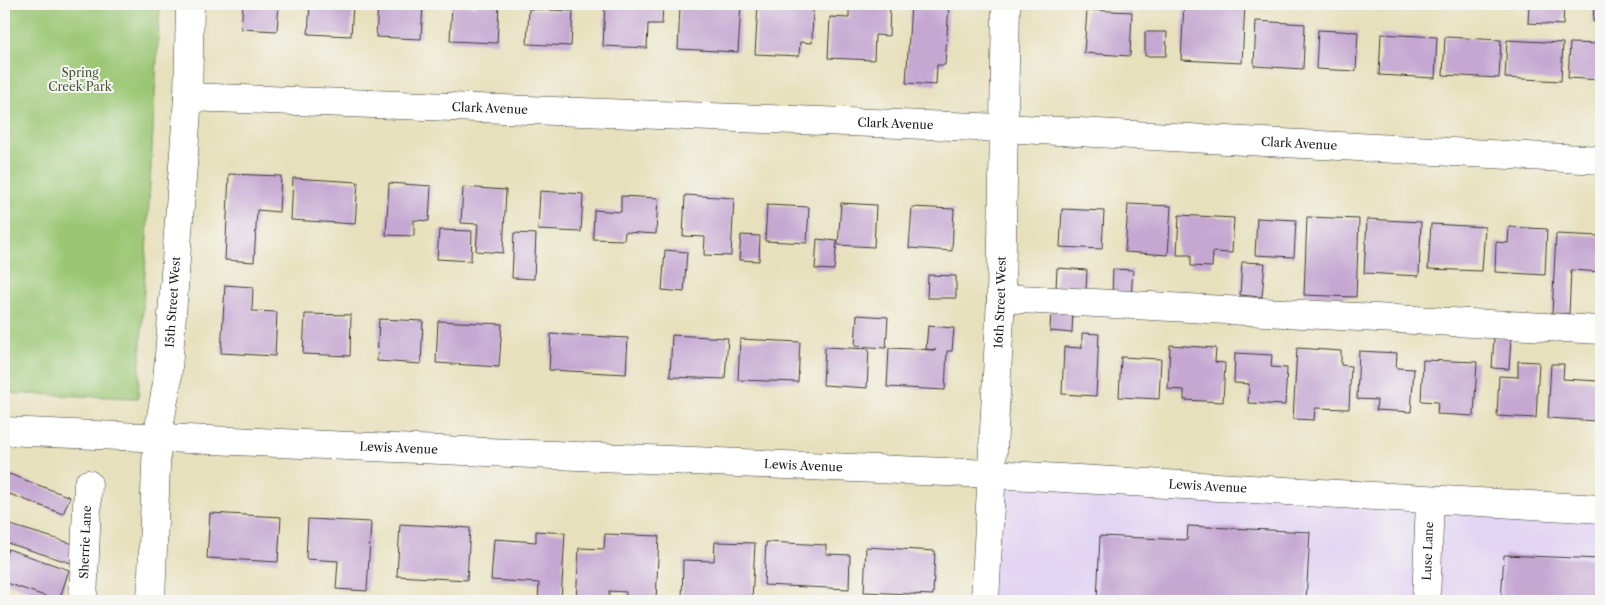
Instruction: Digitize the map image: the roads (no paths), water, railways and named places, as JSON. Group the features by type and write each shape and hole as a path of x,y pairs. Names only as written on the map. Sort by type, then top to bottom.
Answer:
{"street":[{"name":"15th Street West","path":"151,601 157,439 167,383 188,97 190,4"},
{"name":"16th Street West","path":"985,601 1002,298 1006,4"},
{"name":"Clark Avenue","path":"188,97 1003,128 1601,160"},
{"path":"1002,298 1601,330"},
{"name":"Lewis Avenue","path":"4,431 991,474 1601,510"},
{"name":"Sherrie Lane","path":"83,601 88,484"},
{"name":"Luse Lane","path":"1426,601 1430,501"}],"park label":[{"name":"Spring Creek Park","path":"80,80"}]}
